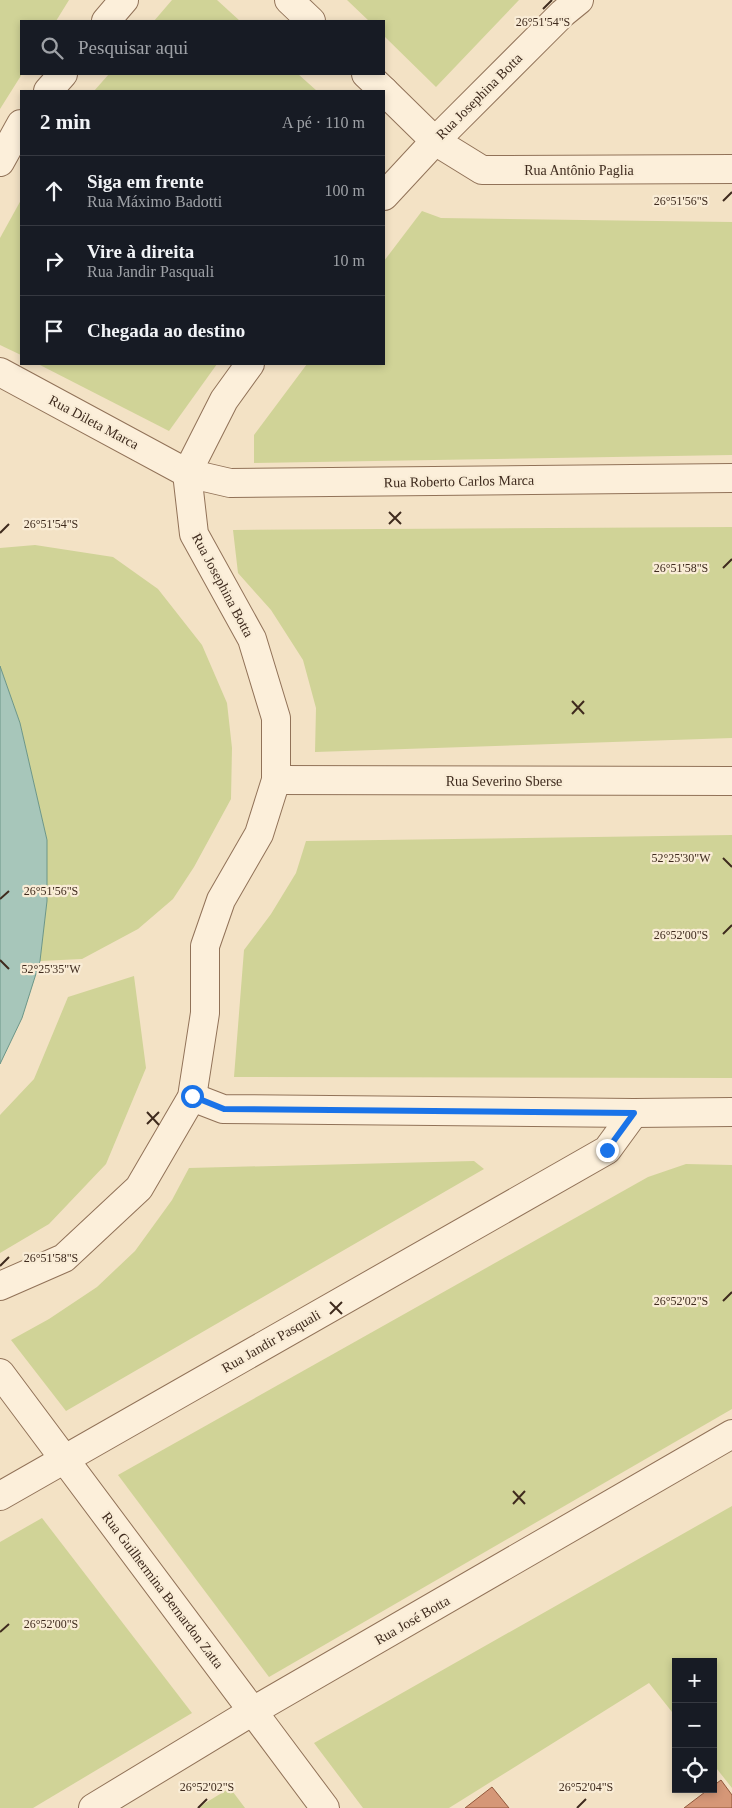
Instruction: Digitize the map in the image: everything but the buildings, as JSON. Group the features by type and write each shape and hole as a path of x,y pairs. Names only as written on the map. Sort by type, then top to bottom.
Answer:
{"street":[{"path":"107,20 124,0"},
{"path":"289,0 310,20"},
{"name":"Rua Josephina Botta","path":"385,195 435,141 563,12 579,0"},
{"path":"49,90 62,75"},
{"name":"Rua Antônio Paglia","path":"367,75 383,90"},
{"name":"Rua Antônio Paglia","path":"385,92 435,141 482,170 732,169"},
{"path":"0,162 20,126"},
{"path":"187,473 224,400 249,365"},
{"name":"Rua Dileta Marca","path":"0,372 187,473"},
{"name":"Rua Josephina Botta","path":"0,1286 64,1258 139,1188 192,1096 205,1013 205,946 220,900 259,834 276,780 276,718 252,639 194,534 187,473"},
{"name":"Rua Roberto Carlos Marca","path":"187,473 230,483 732,478"},
{"name":"Rua Severino Sberse","path":"276,780 732,781"},
{"path":"192,1096 224,1109 634,1113 732,1112"},
{"name":"Rua Jandir Pasquali","path":"0,1496 607,1150 634,1113"},
{"name":"Rua Guilhermina Bernardon Zatta","path":"0,1373 325,1808"},
{"name":"Rua José Botta","path":"93,1808 253,1711 732,1434"}],"green space":[{"path":"0,0 69,0 57,20 20,20 21,75 0,109"},
{"path":"172,0 217,0 239,20 155,20"},
{"path":"347,0 519,0 436,87 385,37 385,20 368,20"},
{"path":"108,75 299,75 316,90 95,90"},
{"path":"20,202 20,355 0,345 0,238"},
{"path":"422,211 441,218 732,222 732,455 254,463 254,435 306,365 385,365 385,260"},
{"path":"40,365 216,365 169,431"},
{"path":"732,527 732,738 315,752 316,708 303,660 271,610 238,573 233,530"},
{"path":"35,545 113,557 158,589 202,645 227,703 232,748 231,799 194,867 173,899 138,929 82,959 40,961 47,901 47,840 20,723 0,666 0,548"},
{"path":"732,835 732,1078 234,1077 244,950 271,914 296,873 306,841"},
{"path":"134,976 146,1068 106,1164 49,1224 0,1253 0,1115 34,1079 68,997"},
{"path":"474,1161 484,1169 66,1411 11,1340 49,1319 97,1287 135,1251 172,1200 189,1168"},
{"path":"686,1164 732,1165 732,1409 269,1677 118,1475 648,1177"},
{"path":"732,1506 732,1788 717,1769 717,1658 672,1658 672,1712 649,1683 449,1808 363,1808 314,1743"},
{"path":"42,1518 192,1713 33,1808 0,1808 0,1542"},
{"path":"230,1788 245,1808 197,1808"}],"shaded area":[{"path":"0,666 20,723 47,840 47,901 40,961 22,1018 0,1064"}],"route":[{"path":"192,1096 224,1109 634,1113 607,1150"}]}
